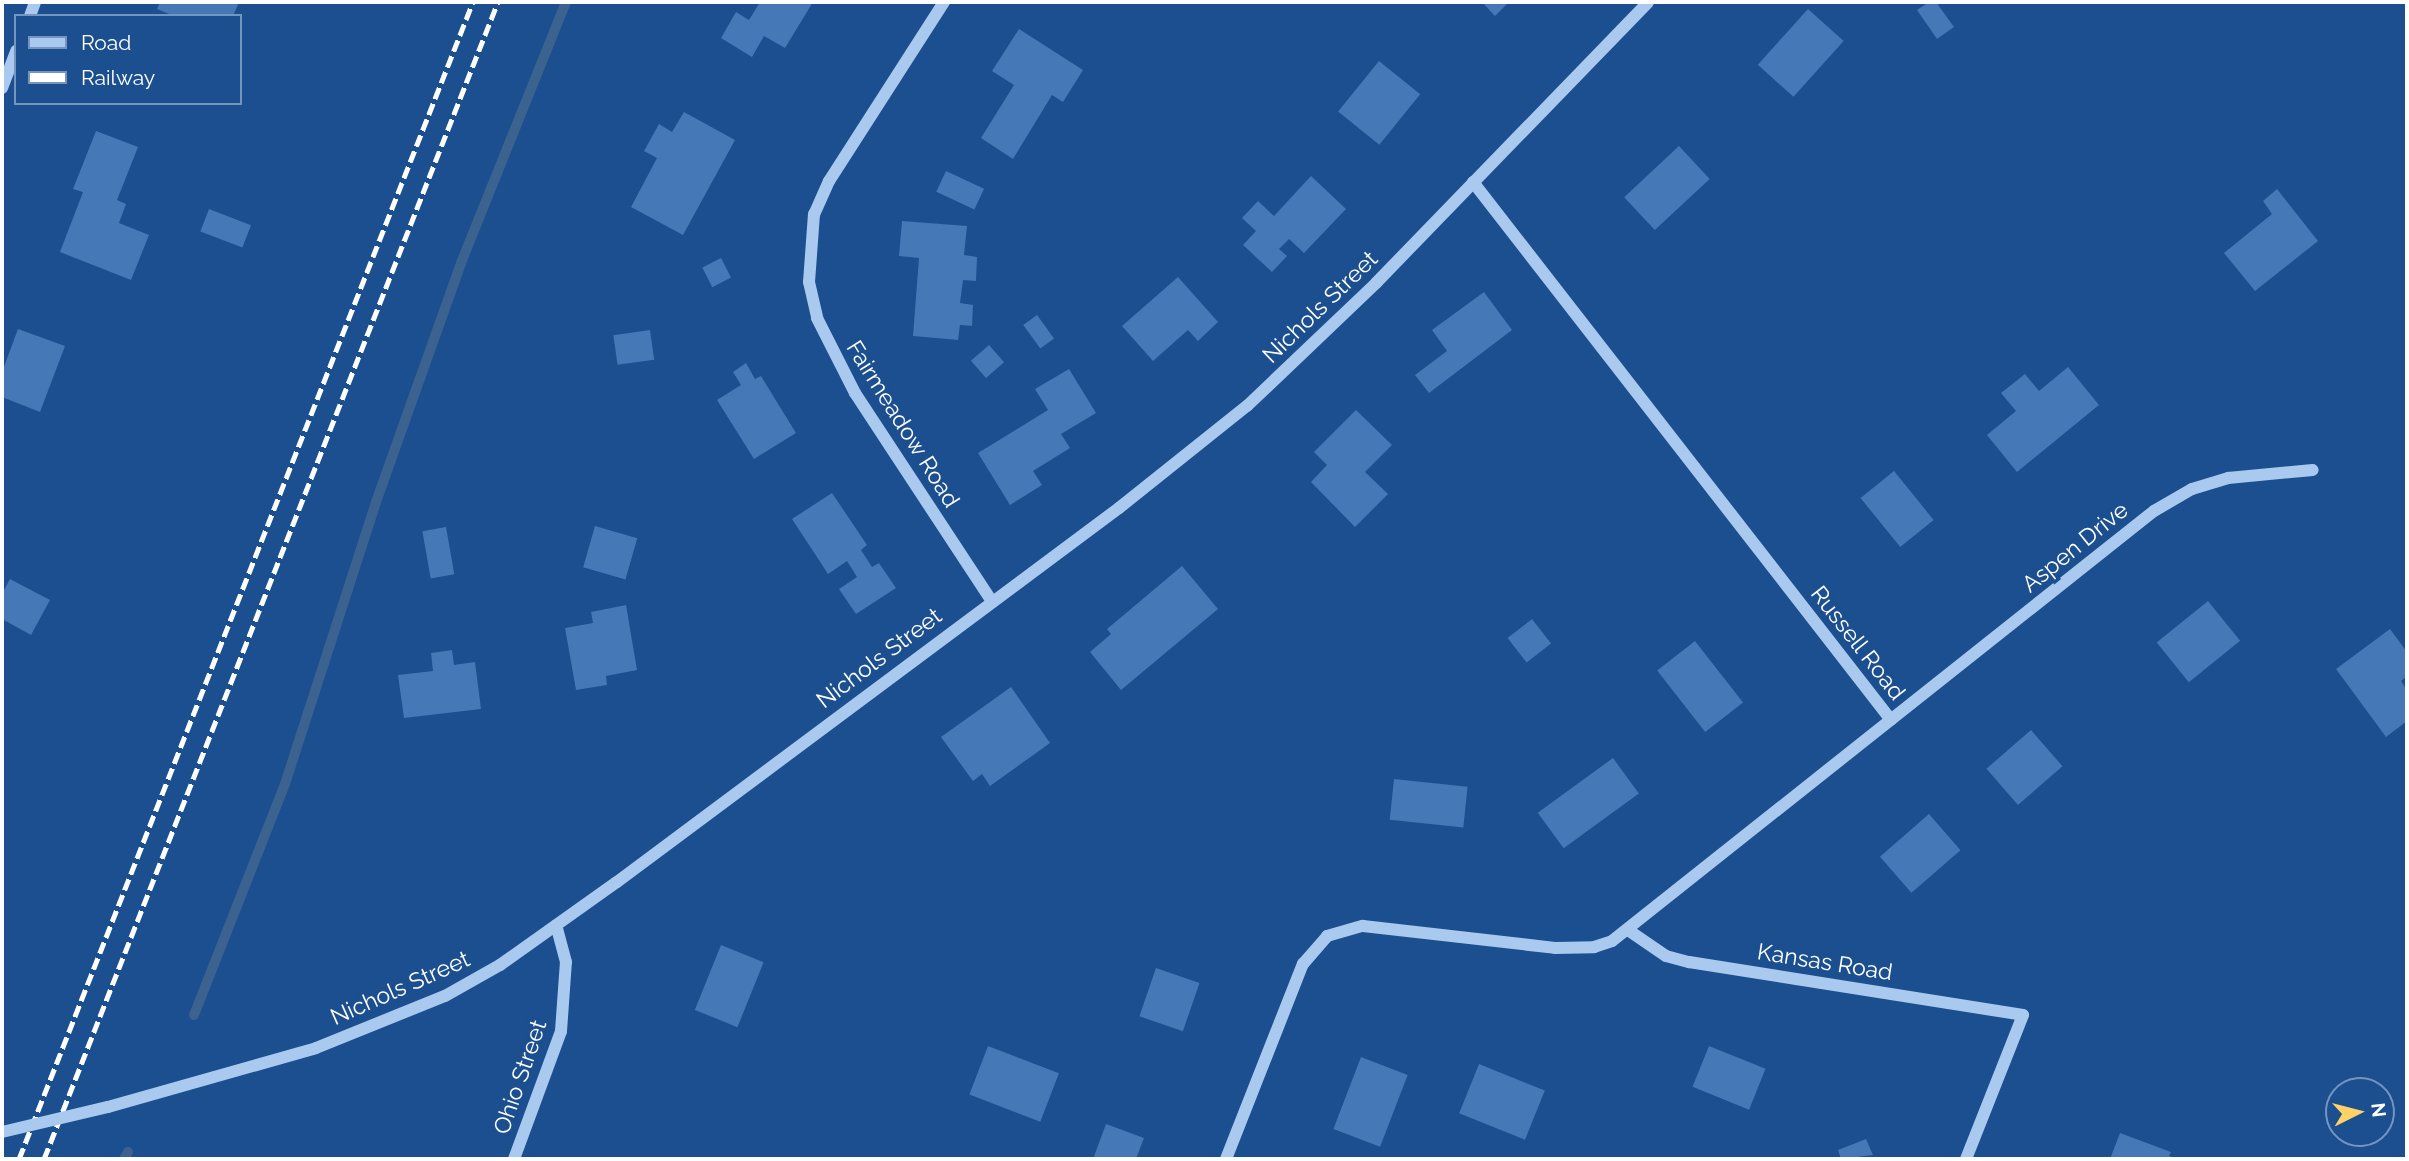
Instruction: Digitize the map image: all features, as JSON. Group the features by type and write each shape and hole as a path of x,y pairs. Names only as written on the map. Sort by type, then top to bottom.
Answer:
{"street":[{"name":"Fairmeadow Road","path":"944,2 829,181 814,214 809,282 817,318 855,393 991,600"},
{"name":"Nichols Street","path":"2,1132 250,1069 387,1021 445,996 556,925 1152,483 1247,406 1376,283 1648,2"},
{"path":"2,88 14,56"},
{"name":"Russell Road","path":"1226,1159 1303,964 1327,936 1363,926 1578,949 1612,941 1891,720 1473,182"},
{"name":"Aspen Drive","path":"1891,720 2154,510 2192,489 2228,478 2313,470"},
{"name":"Ohio Street","path":"514,1159 561,1031 566,962 556,925"},
{"name":"Kansas Road","path":"1628,930 1666,956 1689,962 2023,1014 1966,1159"}],"building":[{"path":"160,2 239,2 234,14 169,14 157,9"},
{"path":"760,2 813,2 785,48 764,36 752,57 721,38 736,12 749,20"},
{"path":"1482,2 1509,2 1495,16"},
{"path":"1929,2 1936,2 1954,27 1937,39 1917,10"},
{"path":"1808,9 1844,41 1793,97 1758,65"},
{"path":"1019,29 1083,70 1063,102 1052,95 1013,159 981,138 1014,85 992,71"},
{"path":"1379,61 1420,94 1379,145 1338,112"},
{"path":"684,112 735,140 683,235 631,207 657,158 644,151 659,124 672,132"},
{"path":"96,131 138,147 117,200 126,204 119,223 149,235 131,280 60,252 83,192 73,189"},
{"path":"1679,146 1710,179 1655,230 1624,197"},
{"path":"946,171 984,189 974,210 936,192"},
{"path":"1311,176 1346,209 1304,253 1289,239 1279,249 1287,256 1272,272 1243,245 1256,231 1242,218 1258,201 1274,216"},
{"path":"2277,189 2318,241 2255,291 2224,253 2272,214 2263,201"},
{"path":"209,209 251,225 242,248 200,231"},
{"path":"902,221 967,226 964,255 977,257 976,281 963,280 960,303 973,305 972,326 960,325 958,340 913,336 919,258 899,256"},
{"path":"721,258 731,278 712,287 702,268"},
{"path":"1178,277 1218,322 1198,341 1188,330 1153,361 1122,326"},
{"path":"1484,292 1512,330 1429,393 1415,375 1447,351 1432,330"},
{"path":"1037,315 1054,338 1040,348 1023,325"},
{"path":"18,329 65,346 40,412 2,397 2,372"},
{"path":"650,330 654,360 618,365 613,335"},
{"path":"989,345 1004,362 986,378 971,361"},
{"path":"746,363 755,379 761,376 796,433 754,459 717,400 741,385 733,372"},
{"path":"2068,367 2099,405 2017,472 1987,435 2016,411 2001,393 2025,374 2039,391"},
{"path":"1069,369 1096,413 1061,434 1070,448 1033,471 1042,485 1010,505 978,453 1048,410 1035,389"},
{"path":"1356,410 1392,445 1365,472 1388,494 1355,527 1311,482 1327,465 1314,452"},
{"path":"1894,471 1934,520 1900,547 1861,498"},
{"path":"832,493 867,545 861,550 872,567 879,563 896,588 856,614 839,589 857,577 847,561 828,574 792,519"},
{"path":"595,526 637,538 625,579 583,567"},
{"path":"446,527 454,574 431,578 422,531"},
{"path":"1182,566 1218,609 1121,690 1090,652 1111,634 1107,629"},
{"path":"10,579 50,600 31,635 2,619 2,594"},
{"path":"2208,601 2240,641 2189,682 2157,643"},
{"path":"626,605 637,670 606,676 607,685 576,690 565,628 593,623 591,612"},
{"path":"1532,619 1551,643 1527,663 1508,638"},
{"path":"2390,629 2407,652 2407,676 2401,681 2407,690 2407,721 2386,737 2336,669"},
{"path":"1695,641 1743,702 1705,732 1657,671"},
{"path":"452,650 454,665 475,662 481,709 404,718 398,675 433,671 431,653"},
{"path":"1011,687 1050,743 990,786 982,774 973,781 941,737"},
{"path":"2031,730 2062,766 2018,805 1986,769"},
{"path":"1613,758 1639,794 1564,848 1538,813"},
{"path":"1394,779 1468,787 1463,828 1390,820"},
{"path":"1929,814 1960,850 1911,893 1880,857"},
{"path":"721,945 764,962 737,1027 695,1010"},
{"path":"1156,968 1199,983 1183,1031 1139,1016"},
{"path":"988,1046 1059,1073 1040,1122 969,1095"},
{"path":"1709,1046 1766,1069 1749,1110 1693,1087"},
{"path":"1361,1057 1408,1075 1380,1147 1333,1129"},
{"path":"1479,1064 1545,1091 1525,1140 1459,1113"},
{"path":"1106,1124 1144,1138 1136,1159 1093,1159"},
{"path":"2120,1133 2171,1152 2169,1156 2177,1159 2110,1159"},
{"path":"1866,1139 1873,1155 1841,1159 1838,1150"}],"waterway":[{"path":"194,1015 285,784 376,502 461,263 566,2"},
{"path":"124,1159 128,1152"}],"railway":[{"path":"19,1159 473,2"},
{"path":"44,1159 498,2"}]}
